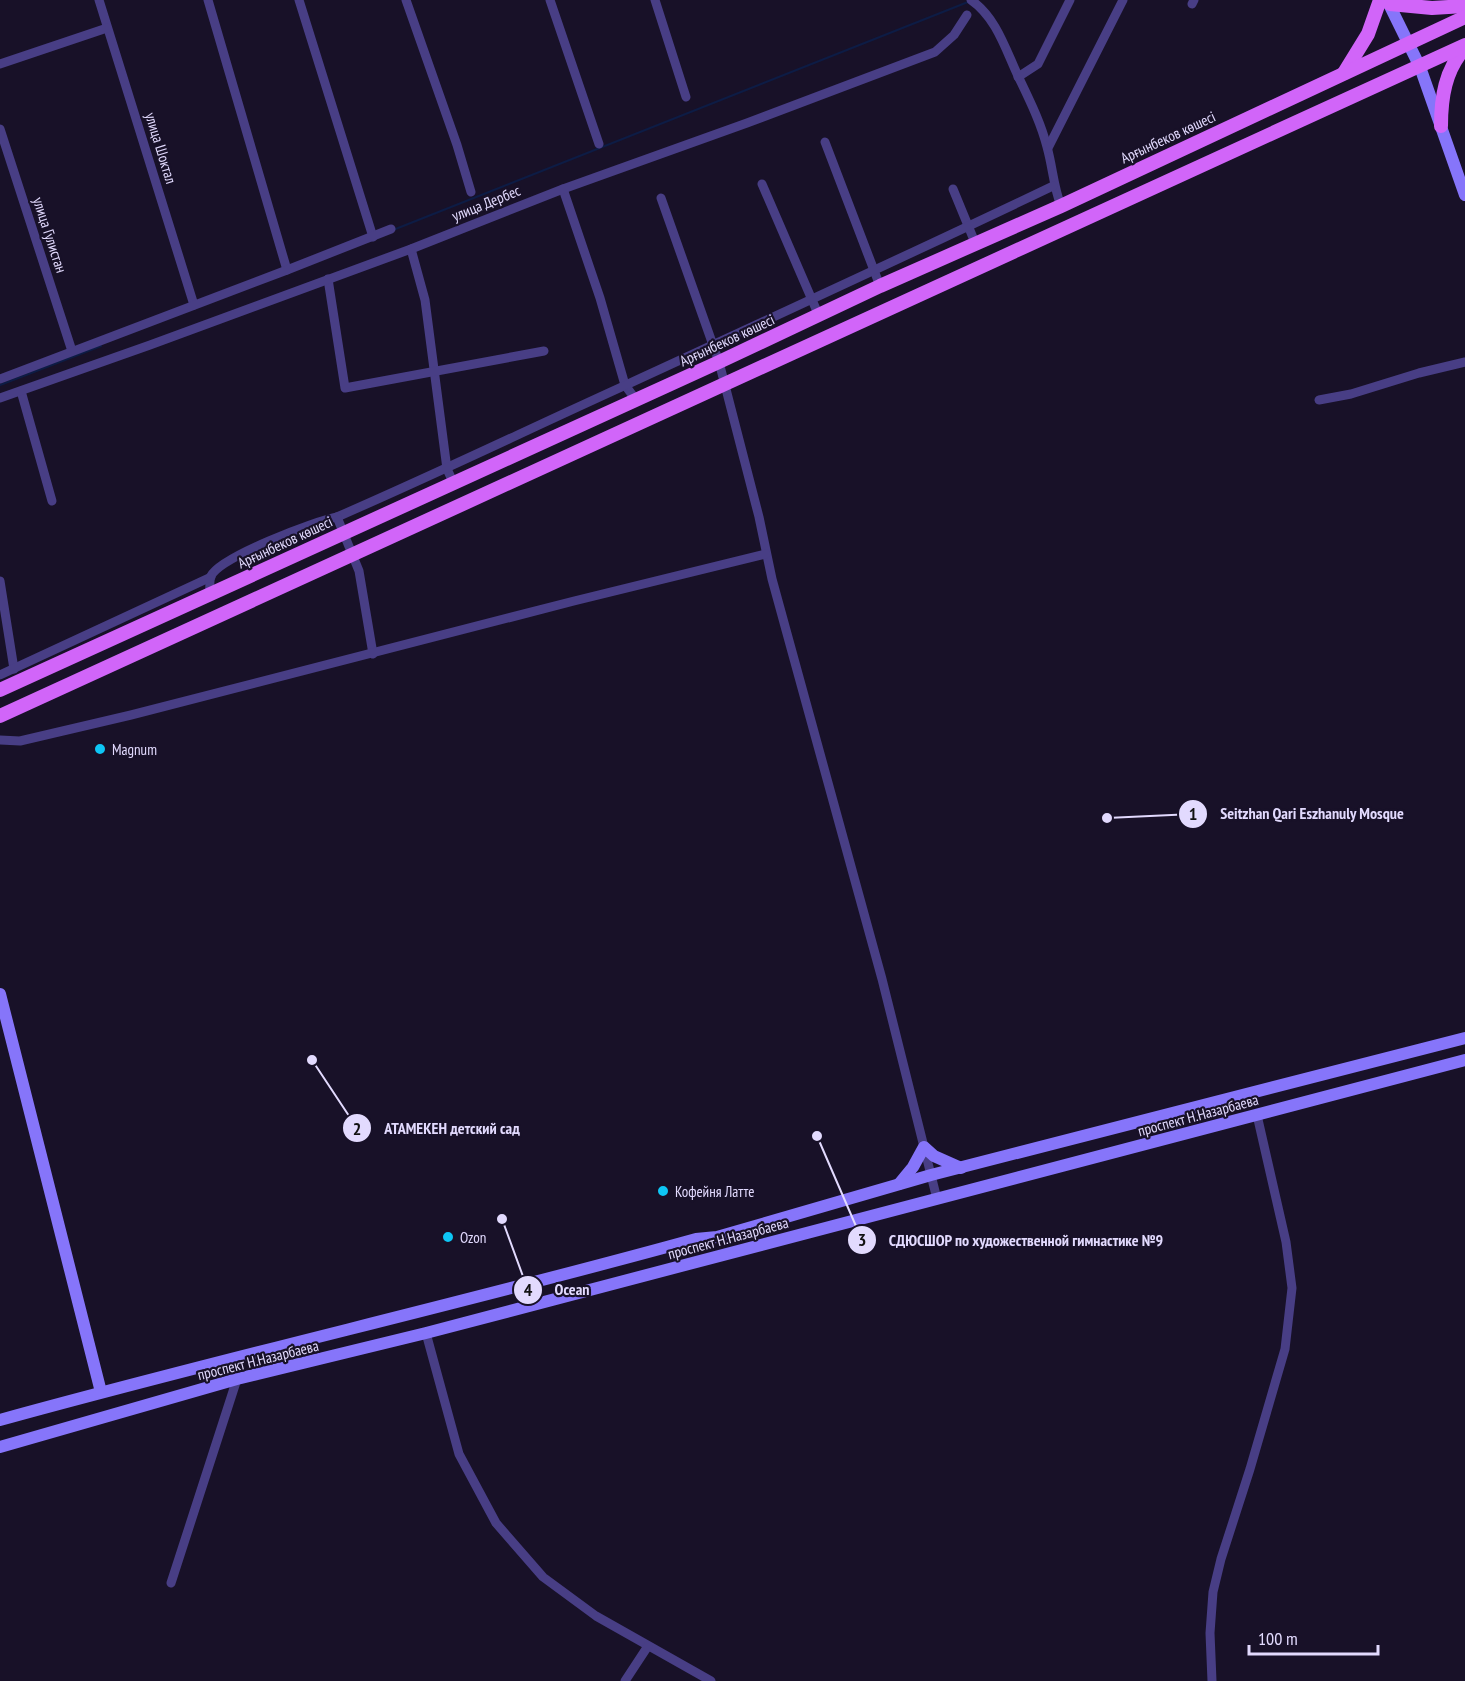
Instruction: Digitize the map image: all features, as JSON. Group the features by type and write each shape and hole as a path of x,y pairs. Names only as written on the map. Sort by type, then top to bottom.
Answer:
{"main road":[{"path":"1386,1 1432,8 1465,6"},
{"path":"1386,1 1410,43 1420,67 1465,195"},
{"path":"1343,74 1386,1"},
{"name":"Арғынбеков көшесі","path":"0,690 454,484 880,286 1061,206 1465,16"},
{"path":"0,716 1465,47"},
{"path":"1441,126 1444,87 1456,57 1465,47"},
{"path":"0,994 101,1392"},
{"name":"проспект Н.Назарбаева","path":"0,1420 101,1392 567,1275 696,1239 717,1237 931,1175 1465,1038"},
{"name":"проспект Н.Назарбаева","path":"0,1447 237,1379 426,1333 1465,1060"},
{"path":"898,1185 913,1167 924,1147 934,1156 961,1168"}],"street":[{"name":"улица Шоктал","path":"99,0 194,305"},
{"path":"207,0 287,270"},
{"path":"299,0 373,237"},
{"path":"406,0 457,145 471,192"},
{"path":"550,0 599,144"},
{"path":"655,0 686,97"},
{"path":"971,0 979,5 998,31 1037,116 1048,148 1053,186 1061,206"},
{"path":"1018,76 1038,64 1070,0"},
{"path":"1048,148 1123,0"},
{"name":"улица Дербес","path":"0,398 411,249 563,189 747,123 935,51 954,35 967,15"},
{"path":"0,64 107,28"},
{"name":"улица Гулистан","path":"0,129 72,351"},
{"path":"825,142 880,286"},
{"path":"762,184 819,316"},
{"path":"0,675 211,577 218,567 231,559 311,524 337,517 447,469 1053,186"},
{"path":"563,189 600,298 625,385 636,400"},
{"path":"953,189 976,244"},
{"path":"661,198 719,362 766,554 879,968 937,1199"},
{"path":"0,379 391,229"},
{"path":"411,249 425,300 447,469 454,484"},
{"path":"328,279 345,388 544,351"},
{"path":"1319,400 1351,394 1419,373 1465,362"},
{"path":"21,391 52,501"},
{"path":"337,517 359,571 373,654"},
{"path":"0,740 20,741 766,554"},
{"path":"210,595 211,577"},
{"path":"0,581 14,669"},
{"path":"1212,1681 1210,1633 1213,1592 1221,1559 1286,1349 1292,1288 1286,1242 1257,1115"},
{"path":"426,1333 459,1454 496,1524 543,1577 596,1616 711,1681"},
{"path":"171,1583 237,1379"},
{"path":"625,1681 648,1646"}],"waterway":[{"path":"393,230 968,2"},
{"path":"0,385 101,346"}],"place":[{"name":"Magnum","path":"100,749"},
{"name":"Seitzhan Qari Eszhanuly Mosque","path":"1107,818"},
{"name":"АТАМЕКЕН детский сад","path":"312,1060"},
{"name":"СДЮСШОР по художественной гимнастике №9","path":"817,1136"},
{"name":"Кофейня Латте","path":"663,1191"},
{"name":"Ocean","path":"502,1219"},
{"name":"Ozon","path":"448,1237"}]}
